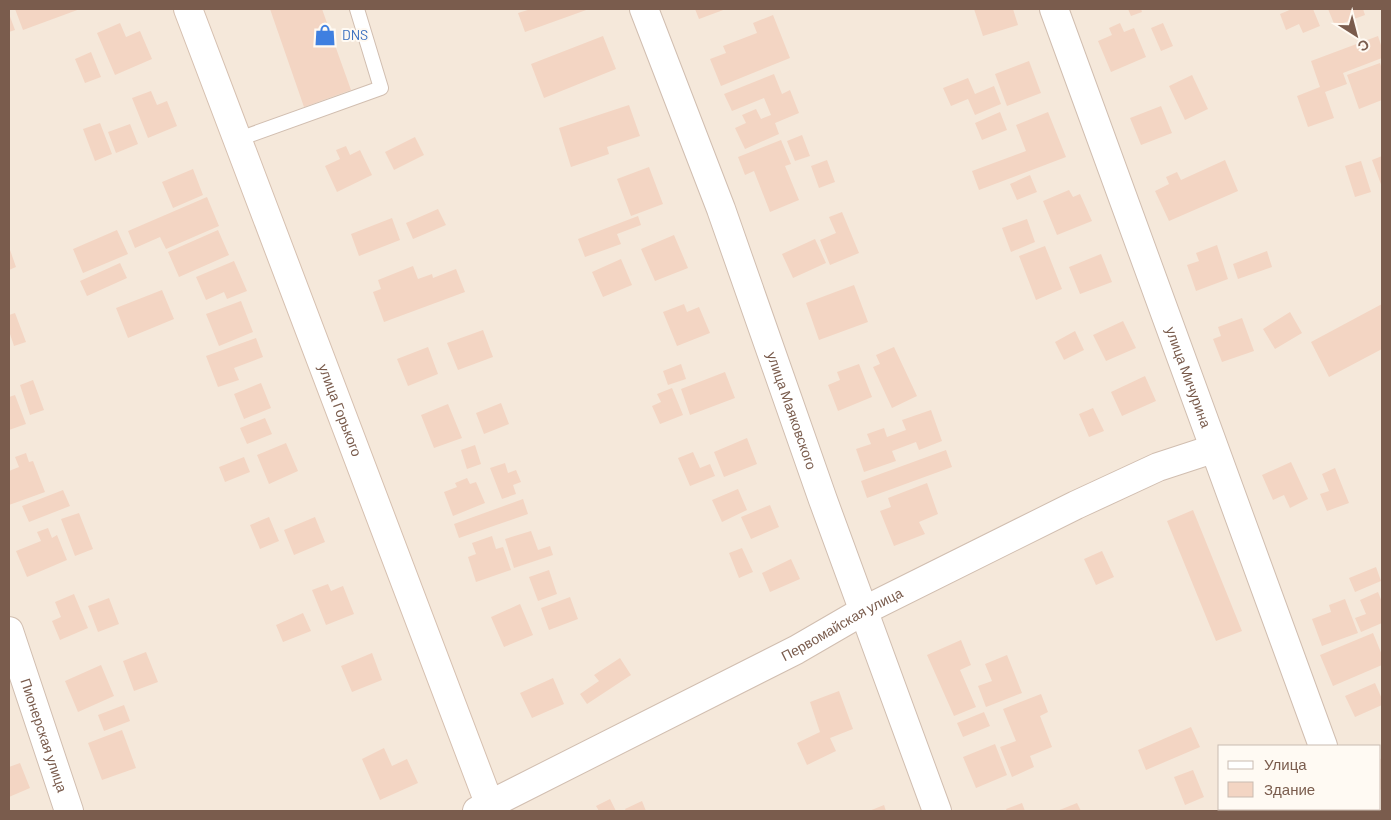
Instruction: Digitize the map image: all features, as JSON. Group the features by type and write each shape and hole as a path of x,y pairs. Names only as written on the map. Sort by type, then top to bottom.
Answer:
{"street":[{"name":"улица Горького","path":"188,9 486,809"},
{"name":"улица Маяковского","path":"644,9 721,209 822,500 865,610 937,811"},
{"name":"улица Мичурина","path":"1054,9 1323,745"},
{"name":"Первомайская улица","path":"486,809 796,650 865,610 1158,467 1213,448"},
{"name":"Пионерская улица","path":"9,631 69,811"}],"lane":[{"path":"236,140 381,88 357,9"}],"shaded area":[{"path":"9,9 1382,9 1382,811 9,811"}],"building":[{"path":"15,9 80,9 23,30"},
{"path":"270,9 322,9 351,90 304,107"},
{"path":"531,9 589,9 525,32 518,13"},
{"path":"695,9 726,9 699,19"},
{"path":"974,9 1013,9 1018,25 983,36"},
{"path":"1128,9 1141,9 1142,12 1131,16"},
{"path":"1292,9 1313,9 1320,26 1303,33 1299,24 1286,30 1280,14"},
{"path":"1328,9 1363,9 1365,15 1335,26"},
{"path":"9,14 15,30 9,32"},
{"path":"773,15 790,58 721,86 710,59 726,53 723,46 757,33 753,23"},
{"path":"120,23 126,37 140,31 152,59 115,75 97,33"},
{"path":"1120,23 1124,32 1134,28 1146,57 1111,72 1098,41 1112,35 1109,28"},
{"path":"1163,23 1173,46 1161,51 1151,28"},
{"path":"603,36 616,69 544,98 531,64"},
{"path":"1378,36 1382,48 1382,58 1343,73 1347,84 1325,92 1334,118 1308,127 1297,96 1320,87 1311,61"},
{"path":"91,52 101,77 85,83 75,59"},
{"path":"1029,61 1041,93 1007,106 995,74"},
{"path":"1380,63 1382,69 1382,100 1359,109 1347,75"},
{"path":"774,74 782,94 790,90 799,113 775,123 779,134 745,149 735,128 746,123 742,115 756,109 761,119 771,115 764,98 732,111 724,94"},
{"path":"1192,75 1208,109 1185,120 1169,86"},
{"path":"968,78 975,94 994,86 1001,104 975,115 968,99 951,106 943,88"},
{"path":"151,91 157,105 167,101 177,126 148,138 132,98"},
{"path":"629,105 640,136 607,147 609,154 571,167 559,128"},
{"path":"1161,106 1172,133 1141,145 1130,118"},
{"path":"1000,112 1007,130 982,140 975,123"},
{"path":"1048,112 1066,157 979,190 972,171 1026,151 1016,125"},
{"path":"100,123 112,154 95,161 83,129"},
{"path":"130,124 138,144 116,153 108,132"},
{"path":"802,135 810,156 795,161 787,141"},
{"path":"415,137 424,155 394,170 385,152"},
{"path":"781,140 791,164 785,166 799,200 770,212 754,171 745,175 738,157"},
{"path":"346,146 350,155 360,150 372,175 337,192 325,166 340,159 336,150"},
{"path":"1382,156 1382,187 1372,160"},
{"path":"827,160 835,182 819,188 811,166"},
{"path":"1225,160 1238,191 1169,221 1155,191 1169,184 1166,177 1177,172 1181,180"},
{"path":"1361,161 1371,192 1355,197 1345,166"},
{"path":"649,167 663,204 631,216 617,179"},
{"path":"193,169 203,195 173,208 162,182"},
{"path":"1030,175 1037,192 1017,200 1010,184"},
{"path":"1069,190 1073,197 1080,194 1092,221 1057,235 1043,201"},
{"path":"207,197 219,226 166,249 160,237 135,248 128,231"},
{"path":"438,209 446,225 413,239 406,223"},
{"path":"842,212 859,253 830,265 820,240 836,233 829,217"},
{"path":"638,216 641,225 617,234 621,244 585,257 578,239"},
{"path":"392,218 400,240 359,256 351,234"},
{"path":"1027,219 1035,242 1011,252 1002,228"},
{"path":"117,230 128,254 83,273 73,249"},
{"path":"218,230 229,255 179,277 168,252"},
{"path":"674,235 688,268 655,281 641,249"},
{"path":"815,239 826,263 793,278 782,254"},
{"path":"1217,245 1228,279 1196,291 1187,265 1199,261 1196,253"},
{"path":"1045,246 1062,289 1036,300 1019,256"},
{"path":"9,247 16,267 9,270"},
{"path":"1267,251 1272,267 1238,279 1233,264"},
{"path":"1101,254 1112,282 1080,294 1069,267"},
{"path":"621,259 632,285 603,297 592,272"},
{"path":"234,261 247,291 227,299 224,292 206,300 196,277"},
{"path":"120,263 127,278 87,296 80,281"},
{"path":"413,266 418,279 432,274 433,278 456,269 465,292 384,322 373,292 381,289 378,280"},
{"path":"854,285 868,322 819,340 806,303"},
{"path":"162,290 174,319 128,338 116,308"},
{"path":"241,301 253,332 219,346 206,314"},
{"path":"684,304 687,312 699,307 710,333 677,346 663,312"},
{"path":"1382,304 1382,349 1329,377 1311,342"},
{"path":"1290,312 1302,333 1275,349 1263,329"},
{"path":"15,313 26,342 14,346 9,331 9,315"},
{"path":"1242,318 1254,351 1222,362 1213,339 1221,336 1218,327"},
{"path":"1123,321 1136,348 1106,361 1093,335"},
{"path":"483,330 493,357 458,370 447,343"},
{"path":"1075,331 1084,350 1064,360 1055,342"},
{"path":"256,338 263,357 234,368 239,380 218,387 206,356"},
{"path":"428,347 438,374 408,386 397,359"},
{"path":"894,347 917,396 892,408 873,367 880,364 876,355"},
{"path":"681,364 686,379 668,385 663,371"},
{"path":"859,364 872,397 838,411 828,385 840,380 837,372"},
{"path":"725,372 735,398 690,415 681,389"},
{"path":"1145,376 1156,401 1122,416 1111,392"},
{"path":"33,380 44,410 30,415 20,385"},
{"path":"261,383 271,408 244,419 234,394"},
{"path":"672,388 683,415 660,424 652,406 661,402 657,394"},
{"path":"15,395 26,424 9,430 9,397"},
{"path":"501,403 509,424 484,434 476,413"},
{"path":"448,404 462,438 434,448 421,415"},
{"path":"1093,408 1104,431 1089,437 1079,414"},
{"path":"931,410 942,441 919,450 916,442 892,451 896,461 864,472 856,449 871,444 867,434 884,428 887,437 906,430 902,420"},
{"path":"265,418 272,434 247,444 240,428"},
{"path":"747,438 757,464 724,477 714,452"},
{"path":"286,443 298,471 269,484 257,455"},
{"path":"475,445 481,464 467,469 461,450"},
{"path":"946,450 952,467 867,498 861,481"},
{"path":"693,452 700,468 710,464 715,476 690,486 678,458"},
{"path":"26,453 29,462 33,461 45,492 9,505 9,471 19,467 15,457"},
{"path":"244,457 250,472 225,482 219,467"},
{"path":"1291,462 1308,499 1290,508 1284,495 1273,500 1262,475"},
{"path":"505,463 508,473 516,470 521,482 513,485 516,494 502,499 490,468"},
{"path":"1335,468 1349,503 1327,511 1320,494 1329,491 1322,474"},
{"path":"467,478 470,484 476,482 485,503 453,516 444,492 457,487 455,483"},
{"path":"927,483 938,514 919,522 925,534 894,546 880,511 891,507 888,498"},
{"path":"738,489 747,510 722,522 712,500"},
{"path":"63,490 70,506 29,522 22,506"},
{"path":"523,499 528,514 459,538 454,524"},
{"path":"770,505 779,527 751,539 741,517"},
{"path":"1193,510 1242,631 1216,641 1167,521"},
{"path":"79,513 93,549 75,556 61,519"},
{"path":"269,517 279,541 260,549 250,525"},
{"path":"315,517 325,542 294,555 284,530"},
{"path":"48,528 52,538 57,535 67,560 27,577 16,551 41,541 37,532"},
{"path":"531,531 538,550 550,546 553,555 514,568 505,539"},
{"path":"492,536 496,549 503,547 511,570 476,582 468,557 476,554 472,543"},
{"path":"742,548 753,572 739,578 729,553"},
{"path":"1102,551 1114,577 1096,585 1084,559"},
{"path":"791,559 800,579 770,592 762,573"},
{"path":"1376,567 1381,581 1355,592 1349,578"},
{"path":"549,570 557,594 538,601 529,577"},
{"path":"328,584 331,591 343,586 354,614 326,625 312,590"},
{"path":"1378,592 1382,602 1382,623 1361,632 1355,618 1366,614 1360,600"},
{"path":"74,594 88,628 60,640 52,621 61,617 55,602"},
{"path":"570,597 578,619 549,630 541,608"},
{"path":"109,598 119,624 98,632 88,606"},
{"path":"1345,599 1358,633 1322,646 1312,619 1331,612 1329,605"},
{"path":"520,604 533,635 504,647 491,617"},
{"path":"303,613 311,631 283,642 276,625"},
{"path":"1373,633 1382,655 1382,665 1333,686 1320,655"},
{"path":"961,640 971,665 960,670 976,707 954,716 927,655"},
{"path":"146,652 158,682 134,691 123,661"},
{"path":"372,653 382,680 352,692 341,666"},
{"path":"1007,655 1022,693 986,707 978,686 992,681 985,664"},
{"path":"620,658 631,675 587,704 580,694 599,681 594,675"},
{"path":"101,665 114,696 78,712 65,681"},
{"path":"553,678 564,704 532,718 520,693"},
{"path":"1375,683 1382,699 1382,705 1355,717 1345,696"},
{"path":"839,691 853,729 830,738 836,751 807,765 797,743 820,732 810,702"},
{"path":"1041,694 1048,712 1040,716 1052,747 1030,756 1034,767 1012,777 1000,747 1016,741 1003,709"},
{"path":"124,705 130,721 104,731 98,715"},
{"path":"984,712 990,726 963,737 957,723"},
{"path":"1191,727 1200,747 1146,770 1138,750"},
{"path":"122,730 136,768 102,780 88,743"},
{"path":"995,744 1007,775 976,788 963,757"},
{"path":"384,748 392,766 407,759 418,783 380,800 362,759"},
{"path":"1381,758 1382,758 1381,790"},
{"path":"20,763 30,788 9,797 9,767"},
{"path":"1193,770 1204,797 1185,805 1174,777"},
{"path":"610,799 616,811 599,811 596,806"},
{"path":"642,801 646,811 626,811 625,809"},
{"path":"1022,803 1025,811 1007,811 1006,809"},
{"path":"1077,803 1081,811 1057,811"},
{"path":"884,805 886,811 869,811"},
{"path":"1274,810 1304,811 1275,811"}],"place":[{"name":"DNS","path":"325,35"}]}
